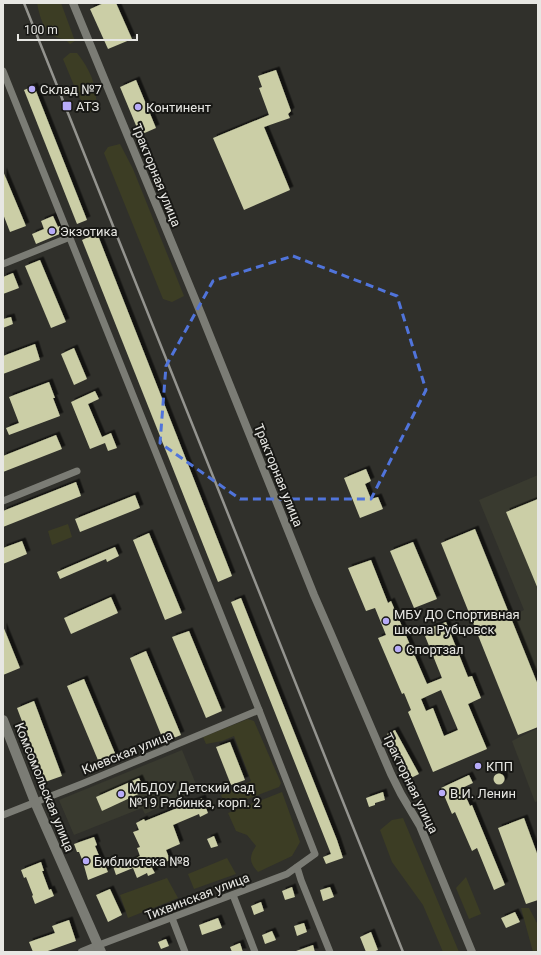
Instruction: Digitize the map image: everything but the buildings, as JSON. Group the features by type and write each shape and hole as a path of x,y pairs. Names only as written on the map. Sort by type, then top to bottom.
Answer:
{"main road":[{"name":"Комсомольская улица","path":"3,720 35,802 100,949"}],"street":[{"name":"Тракторная улица","path":"73,3 199,309 314,595 391,774 420,826 472,952"},
{"path":"3,71 259,710"},
{"path":"3,264 70,237"},
{"path":"3,501 78,471"},
{"name":"Киевская улица","path":"3,815 259,710"},
{"name":"Тихвинская улица","path":"82,952 100,949 172,918 287,874 315,854 259,710"},
{"path":"297,867 330,952"},
{"path":"233,895 255,952"},
{"path":"172,918 185,952"}],"highlighted area":[{"path":"293,256 397,296 426,390 371,499 240,499 160,443 166,366 213,281"}],"shaded area":[{"path":"538,475 538,685 510,617 524,610 479,500"},
{"path":"538,728 538,801 535,802 512,741"},
{"path":"182,750 198,789 145,814 142,808 74,835 59,800"}],"green space":[{"path":"37,3 61,3 75,41 70,44 65,39 53,36 49,32 42,21"},
{"path":"70,53 77,53 92,78 96,92 96,107 89,113 78,95 63,59"},
{"path":"120,144 133,169 184,296 172,302 163,299 104,153 108,147"},
{"path":"68,524 72,537 52,545 48,531"},
{"path":"248,719 254,721 281,783 279,787 226,807 221,795 251,781 234,736 222,741 206,744 203,737"},
{"path":"282,792 300,842 292,856 258,872 253,866 251,859 252,853 256,846 247,835 236,831 228,813"},
{"path":"403,818 459,952 443,952 423,905 392,862 380,830 392,820"},
{"path":"227,858 236,874 194,889 188,874"},
{"path":"466,877 481,914 469,919 456,888"},
{"path":"167,878 178,898 128,918 120,895"},
{"path":"521,908 529,908 538,925 538,952 533,952"}],"railway":[{"path":"24,3 403,952"}],"place":[{"name":"Склад №7","path":"32,89"},
{"name":"АТЗ","path":"67,106"},
{"name":"Континент","path":"138,107"},
{"name":"Экзотика","path":"52,231"},
{"name":"МБУ ДО Спортивная школа Рубцовск","path":"386,621"},
{"name":"Спортзал","path":"398,649"},
{"name":"КПП","path":"478,766"},
{"name":"В.И. Ленин","path":"442,793"},
{"name":"МБДОУ Детский сад №19 Рябинка, корп. 2","path":"121,794"},
{"name":"Библиотека №8","path":"86,861"}]}
